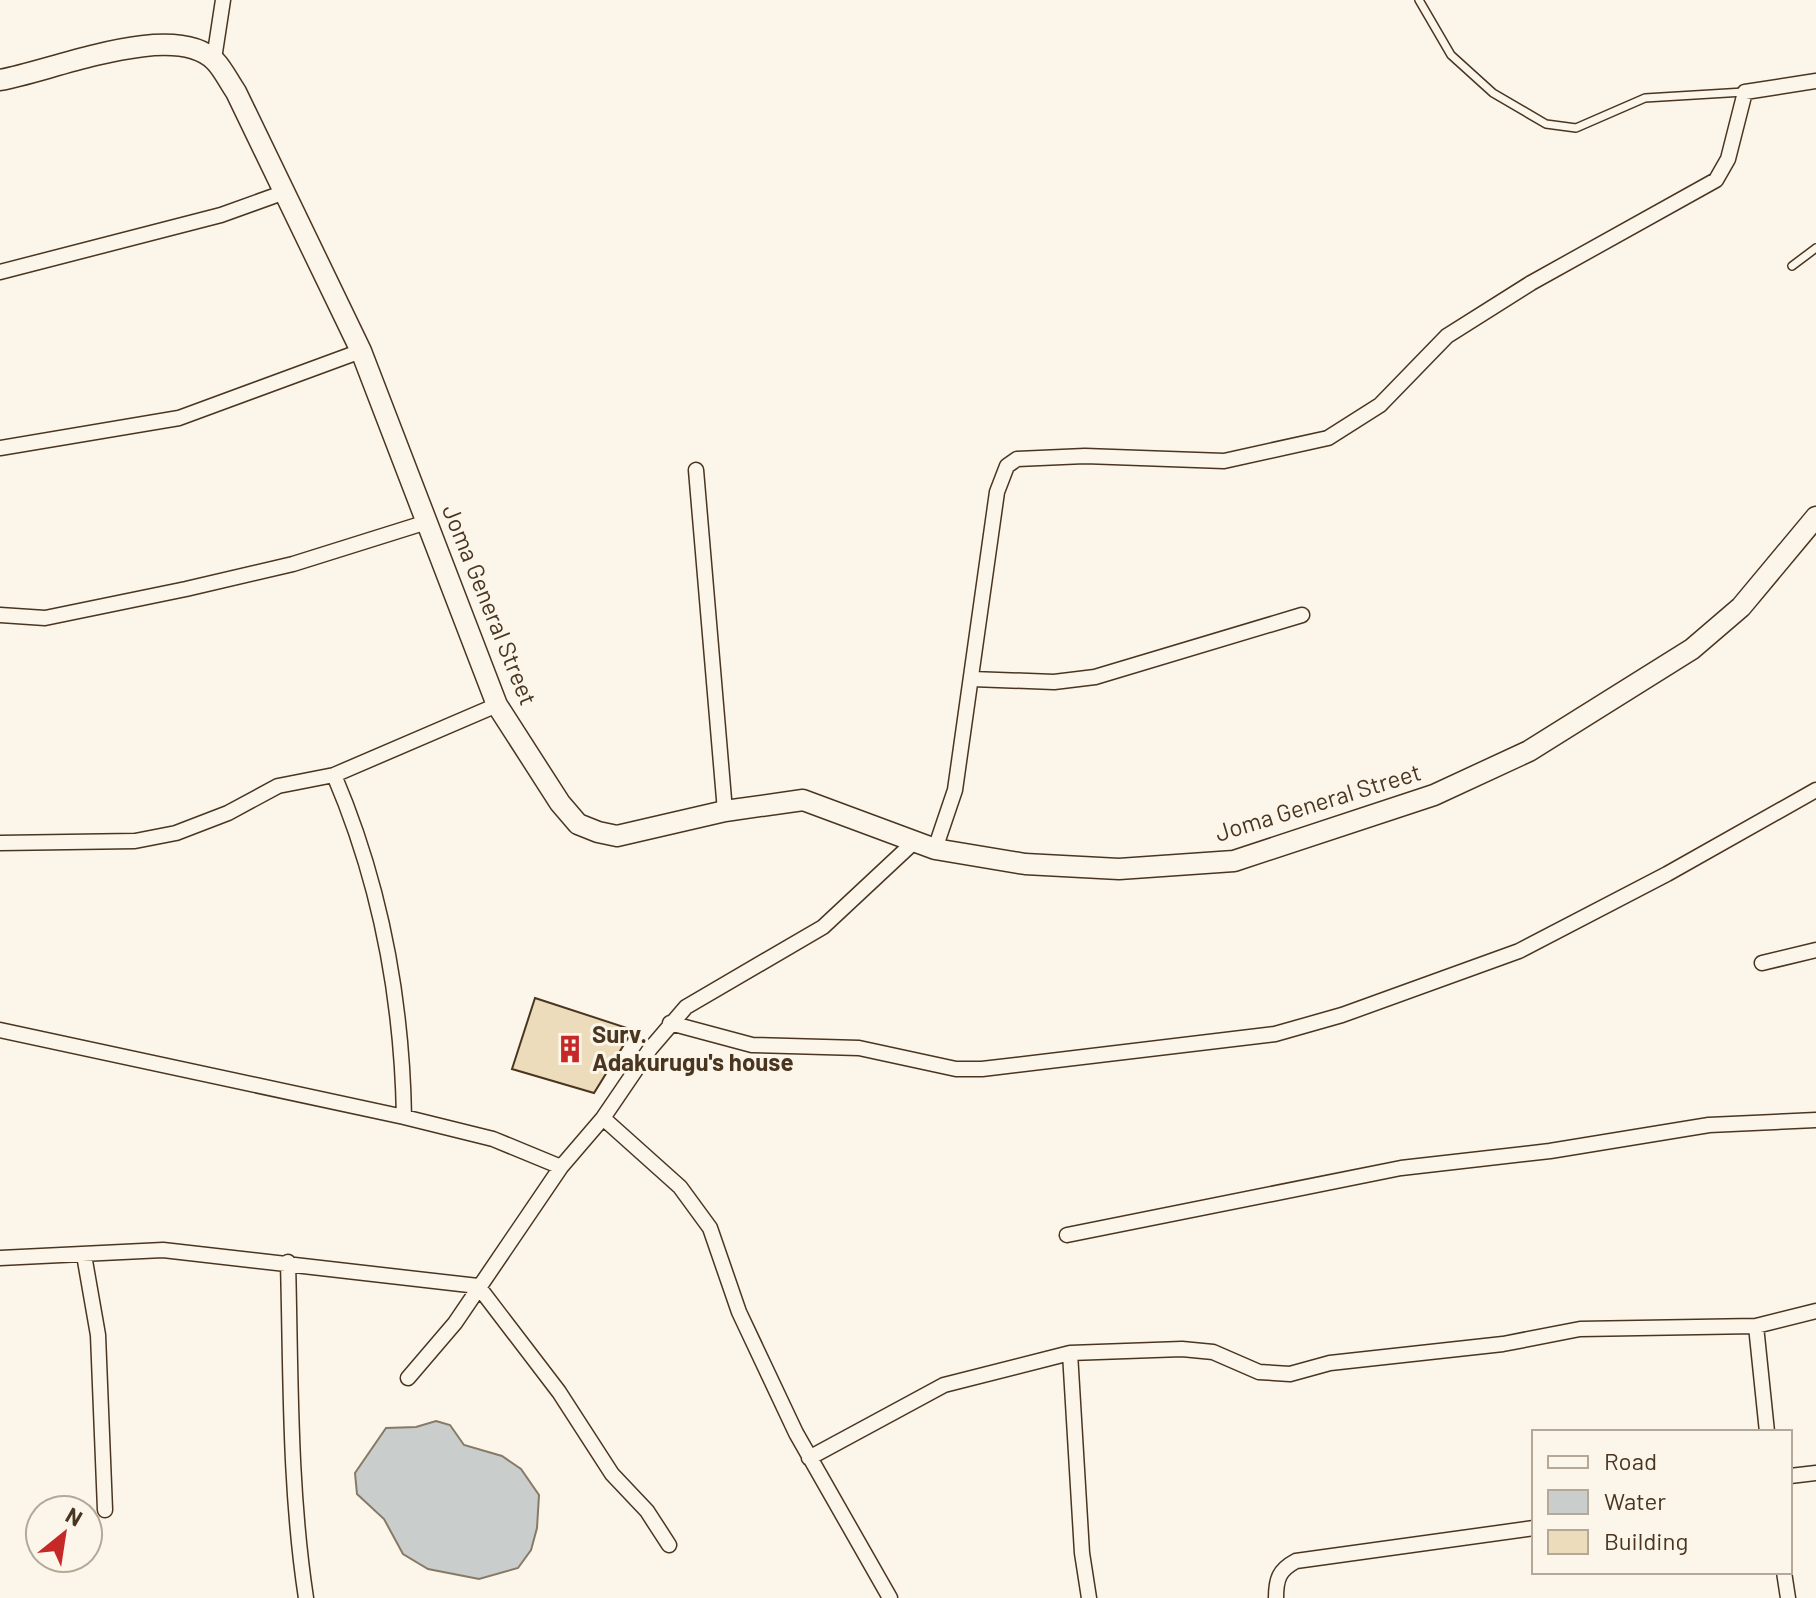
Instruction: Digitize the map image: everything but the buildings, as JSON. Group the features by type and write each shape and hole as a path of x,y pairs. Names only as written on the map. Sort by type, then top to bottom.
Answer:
{"street":[{"path":"0,80 144,44 173,42 214,59 223,0"},
{"name":"Joma General Street","path":"214,59 236,92 361,351 497,705 560,803 578,824 617,836 725,811 803,800 935,849 1025,864 1119,869 1234,861 1434,795 1529,751 1692,649 1741,607 1816,517"},
{"path":"935,849 955,790 997,492 1007,466 1017,459 1085,456 1224,461 1328,438 1380,405 1447,336 1531,283 1716,180 1728,159 1745,92 1816,81"},
{"path":"0,272 221,215 285,192"},
{"path":"0,448 179,418 361,351"},
{"path":"696,470 725,811"},
{"path":"0,615 45,618 186,589 293,564 427,522"},
{"path":"972,679 1054,682 1095,677 1302,615"},
{"path":"0,843 135,841 162,836 228,813 278,786 334,775 497,705"},
{"path":"334,775 356,827 390,957 403,1038 404,1117"},
{"path":"670,1023 752,1045 859,1048 895,1058 969,1069 1275,1034 1342,1015 1519,951 1667,874 1816,790"},
{"path":"408,1378 455,1323 561,1167 603,1118 670,1023 686,1007 823,927 914,842"},
{"path":"1762,963 1816,950"},
{"path":"0,1030 404,1117 493,1139 561,1167"},
{"path":"603,1118 680,1187 710,1228 739,1312 809,1458 890,1598"},
{"path":"1067,1235 1401,1168 1550,1151 1709,1125 1816,1120"},
{"path":"0,1258 26,1254 84,1255 163,1250 478,1286 559,1392 612,1474 647,1511 669,1545"},
{"path":"84,1255 98,1335 105,1510"},
{"path":"288,1262 291,1474 295,1531 306,1598"},
{"path":"809,1458 944,1385 1070,1353 1182,1349 1213,1352 1259,1372 1290,1374 1330,1363 1503,1344 1580,1329 1756,1326 1816,1311"},
{"path":"1756,1326 1767,1430"},
{"path":"1070,1353 1082,1553 1089,1598"},
{"path":"1792,1476 1816,1473"},
{"path":"1276,1598 1276,1581 1284,1567 1296,1561 1532,1528"},
{"path":"1784,1574 1788,1598"}],"lane":[{"path":"1419,0 1451,55 1493,93 1546,124 1576,128 1645,98 1745,92"},
{"path":"1792,266 1816,248"}],"water":[{"path":"436,1421 450,1425 464,1445 502,1456 521,1469 539,1495 537,1528 531,1550 518,1568 479,1579 428,1569 403,1554 384,1519 357,1494 355,1473 386,1428 416,1427"}],"place":[{"name":"Surv. Adakurugu's house","path":"570,1049"}]}
